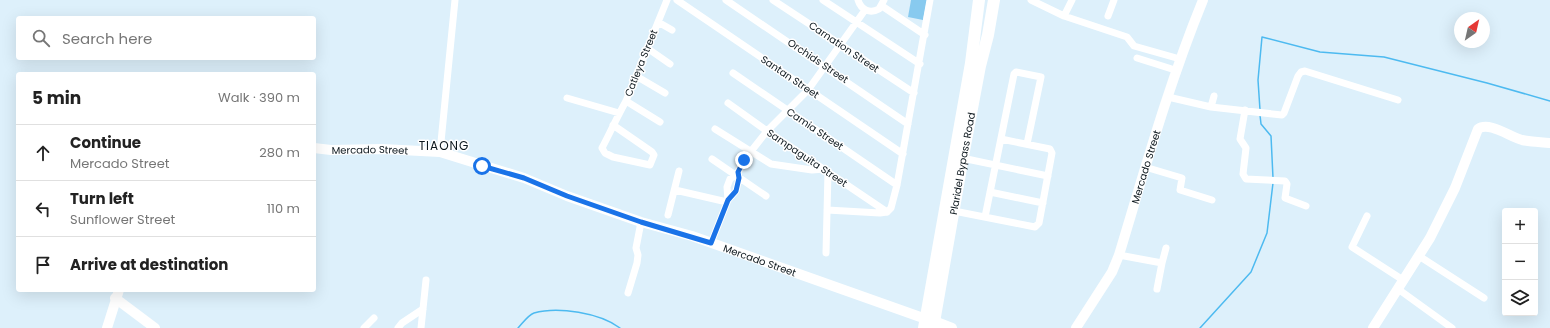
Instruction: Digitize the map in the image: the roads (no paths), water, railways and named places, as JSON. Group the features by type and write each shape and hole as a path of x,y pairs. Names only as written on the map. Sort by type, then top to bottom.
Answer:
{"highway":[{"name":"Plaridel Bypass Road","path":"929,324 971,63 979,0"},
{"name":"Plaridel Bypass Road","path":"929,324 954,211 962,158 994,0"}],"street":[{"path":"440,152 455,0"},
{"name":"Catleya Street","path":"613,125 652,152 654,155 650,165 612,157 605,153 602,148 613,125 626,101 646,48 667,0"},
{"name":"Santan Street","path":"677,0 903,154"},
{"name":"Orchids Street","path":"726,0 908,124"},
{"name":"Carnation Street","path":"773,0 914,93"},
{"path":"823,0 920,64"},
{"path":"858,0 862,7 868,11 876,10 883,3 925,35"},
{"path":"827,210 880,213 887,212 891,208 897,185 920,64 930,0"},
{"path":"1031,0 1064,16 1127,37 1134,46 1180,59"},
{"path":"1064,16 1072,0"},
{"path":"1108,16 1114,0"},
{"name":"Mercado Street","path":"1076,328 1112,272 1119,255 1176,70 1203,0"},
{"path":"711,243 728,201 727,187 730,180 737,175 744,160 767,131 786,110 808,90 865,10"},
{"path":"658,22 672,30"},
{"path":"646,48 670,64"},
{"path":"1137,58 1176,70"},
{"path":"1168,97 1211,107 1282,115 1298,76 1301,72 1305,71 1398,100"},
{"path":"985,217 1014,74 1016,72 1041,77 1027,144"},
{"name":"Camia Street","path":"733,73 897,185"},
{"path":"636,76 665,93"},
{"path":"1211,107 1214,96"},
{"path":"567,98 620,113"},
{"path":"626,101 660,122"},
{"name":"Sampaguita Street","path":"728,103 887,212"},
{"path":"1245,110 1240,139 1246,148 1243,174 1244,177 1246,179 1285,181 1288,184 1285,198 1306,206"},
{"path":"1376,327 1403,280 1419,256 1456,188 1479,127 1491,128 1521,140 1550,143"},
{"path":"715,129 771,164 812,170 826,170 826,253"},
{"path":"954,211 1035,227 1039,223 1052,153 1051,150 1001,139"},
{"name":"Mercado Street","path":"316,148 331,150 382,149 440,152 524,178 567,196 641,222 711,243 929,324 952,328"},
{"path":"962,158 1048,176"},
{"path":"712,159 766,196"},
{"path":"1146,167 1182,178 1180,190 1212,200"},
{"path":"668,214 679,172"},
{"path":"675,190 728,201"},
{"path":"990,192 1043,203"},
{"path":"1367,216 1352,247 1403,280"},
{"path":"628,293 637,263 638,255 636,248 641,222"},
{"path":"1157,289 1166,248"},
{"path":"1119,255 1162,263"},
{"path":"1419,256 1484,298"},
{"path":"421,328 426,280"},
{"path":"1398,289 1452,328"},
{"path":"107,328 117,294 155,328"},
{"path":"398,328 402,323 423,309"},
{"path":"364,328 374,318"}],"waterway":[{"path":"1260,110 1258,80 1262,37 1320,52 1384,57 1487,83 1550,101"},
{"path":"1260,115 1261,124 1271,136 1273,178"},
{"path":"1200,328 1251,272 1267,233 1273,183"},
{"path":"518,328 534,313 555,310 578,312 602,318 620,328"}],"district":[{"name":"TIAONG","path":"444,145"}]}
